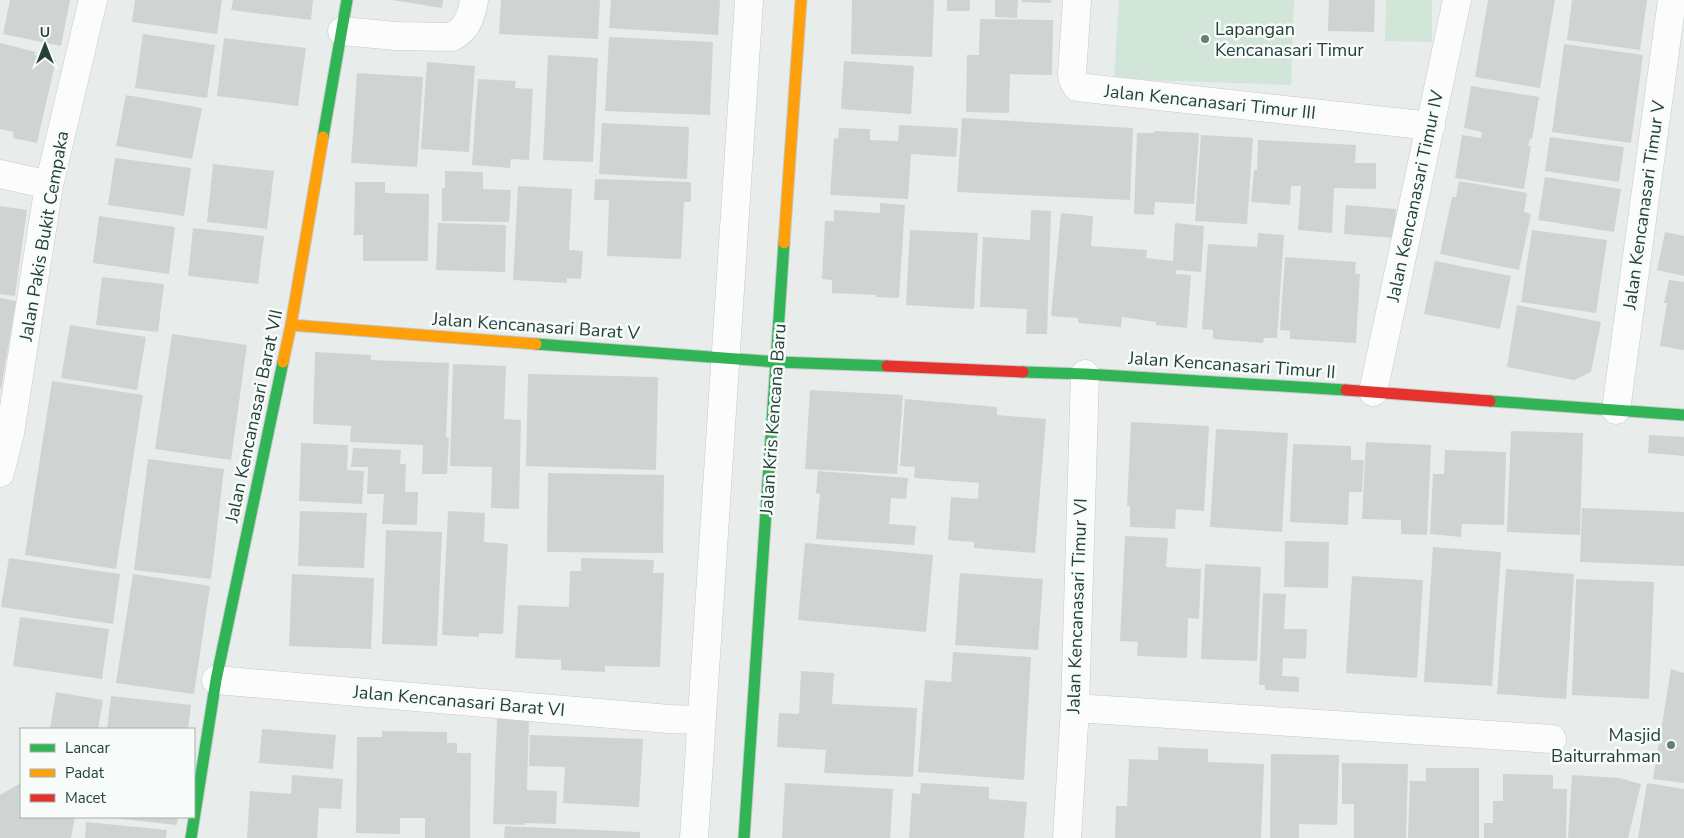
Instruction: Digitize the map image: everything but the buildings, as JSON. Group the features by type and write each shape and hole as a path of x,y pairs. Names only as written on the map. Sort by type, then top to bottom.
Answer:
{"street":[{"name":"Jalan Pakis Bukit Cempaka","path":"0,473 5,432 49,184 93,0"},
{"name":"Jalan Kencanasari Barat VII","path":"195,813 216,680 291,326 347,0"},
{"path":"342,31 396,36 452,37 459,34 466,27 474,0"},
{"path":"694,838 749,0"},
{"name":"Jalan Kris Kencana Baru","path":"744,838 801,0"},
{"name":"Jalan Kencanasari Timur III","path":"1077,0 1072,74 1077,87 1431,126"},
{"name":"Jalan Kencanasari Timur IV","path":"1373,392 1458,0"},
{"name":"Jalan Kencanasari Timur V","path":"1616,410 1672,0"},
{"path":"0,174 49,184"},
{"name":"Jalan Kencanasari Barat V","path":"291,326 777,362"},
{"name":"Jalan Kencanasari Timur II","path":"777,362 1085,374 1373,392 1684,415"},
{"name":"Jalan Kencanasari Timur VI","path":"1067,838 1074,708 1085,374"},
{"name":"Jalan Kencanasari Barat VI","path":"216,680 669,719 701,720"},
{"path":"1074,708 1552,738"},
{"name":"Jalan Kencanasari Barat VII","path":"191,838 194,818"}],"green space":[{"name":"Lapangan Kencanasari Timur","path":"1119,0 1294,0 1291,85 1114,79"},
{"path":"1386,0 1432,0 1432,42 1385,41"}],"traffic: fast":[{"path":"323,137 347,0"},
{"path":"744,838 784,243"},
{"path":"536,344 777,362 887,366"},
{"path":"195,813 216,680 283,362"},
{"path":"1023,372 1346,390"},
{"path":"1490,401 1684,415"},
{"path":"191,838 194,818"}],"traffic: slow":[{"path":"784,243 801,0"},
{"path":"283,362 323,137"},
{"path":"291,325 536,344"}],"traffic: jam":[{"path":"887,366 1023,372"},
{"path":"1346,390 1490,401"}],"place":[{"name":"Lapangan Kencanasari Timur","path":"1205,39"},
{"name":"Masjid Baiturrahman","path":"1671,745"}]}
